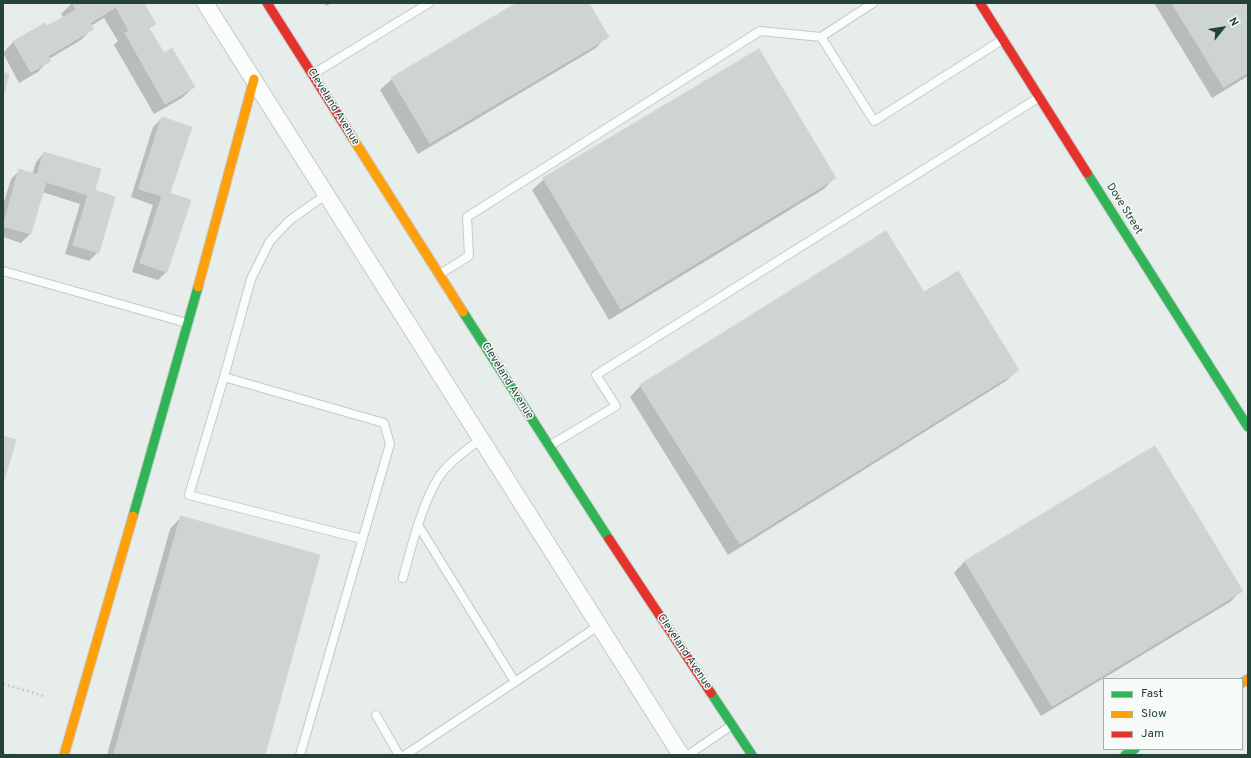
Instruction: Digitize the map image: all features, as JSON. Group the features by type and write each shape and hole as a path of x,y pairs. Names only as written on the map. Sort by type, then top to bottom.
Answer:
{"street":[{"path":"205,3 681,755"},
{"name":"Cleveland Avenue","path":"267,3 548,446 752,755"},
{"name":"Dove Street","path":"980,3 1248,427"},
{"path":"64,755 188,323 254,79"}],"lane":[{"path":"312,75 429,3"},
{"path":"440,275 469,256 467,217 760,31 821,37 874,3"},
{"path":"821,37 874,122 1003,39"},
{"path":"548,446 616,406 596,375 1039,97"},
{"path":"327,194 290,220 270,241 251,279 189,495 362,539"},
{"path":"3,271 188,323"},
{"path":"224,377 384,423 390,444 300,755"},
{"path":"403,578 418,525 434,484 445,468 481,439"},
{"path":"418,525 515,682"},
{"path":"405,755 598,626"},
{"path":"376,715 399,755"},
{"path":"688,755 733,725"}],"path":[{"path":"3,684 44,696"},
{"path":"3,753 10,755"}],"building":[{"path":"73,3 144,3 156,24 149,28 164,53 172,48 195,87 165,104 125,33 129,31 116,7 90,23 94,29 48,56 51,61 31,72 13,41 45,23 47,26 76,10"},
{"path":"517,3 589,3 609,37 430,143 391,78"},
{"path":"1172,3 1248,3 1248,72 1224,87"},
{"path":"759,49 836,178 621,309 543,178"},
{"path":"3,72 9,74 3,98"},
{"path":"162,117 192,127 170,193 191,200 167,272 140,263 162,196 139,189"},
{"path":"44,152 101,169 95,190 115,197 99,253 73,245 88,195 46,182 31,234 3,226 19,169 37,175"},
{"path":"886,231 924,292 958,271 1019,370 740,544 640,385"},
{"path":"3,436 16,440 3,484"},
{"path":"1155,446 1243,591 1052,706 965,561"},
{"path":"181,516 320,555 265,755 114,755"}],"traffic: fast":[{"path":"1087,173 1248,427"},
{"path":"133,516 198,287"},
{"path":"463,312 609,539"},
{"path":"711,693 752,755"},
{"path":"1125,755 1133,750"}],"traffic: slow":[{"path":"198,287 254,79"},
{"path":"352,137 463,312"},
{"path":"64,755 133,516"},
{"path":"1243,682 1248,679"}],"traffic: jam":[{"path":"267,3 352,137"},
{"path":"980,3 1087,173"},
{"path":"609,539 711,693"}]}
